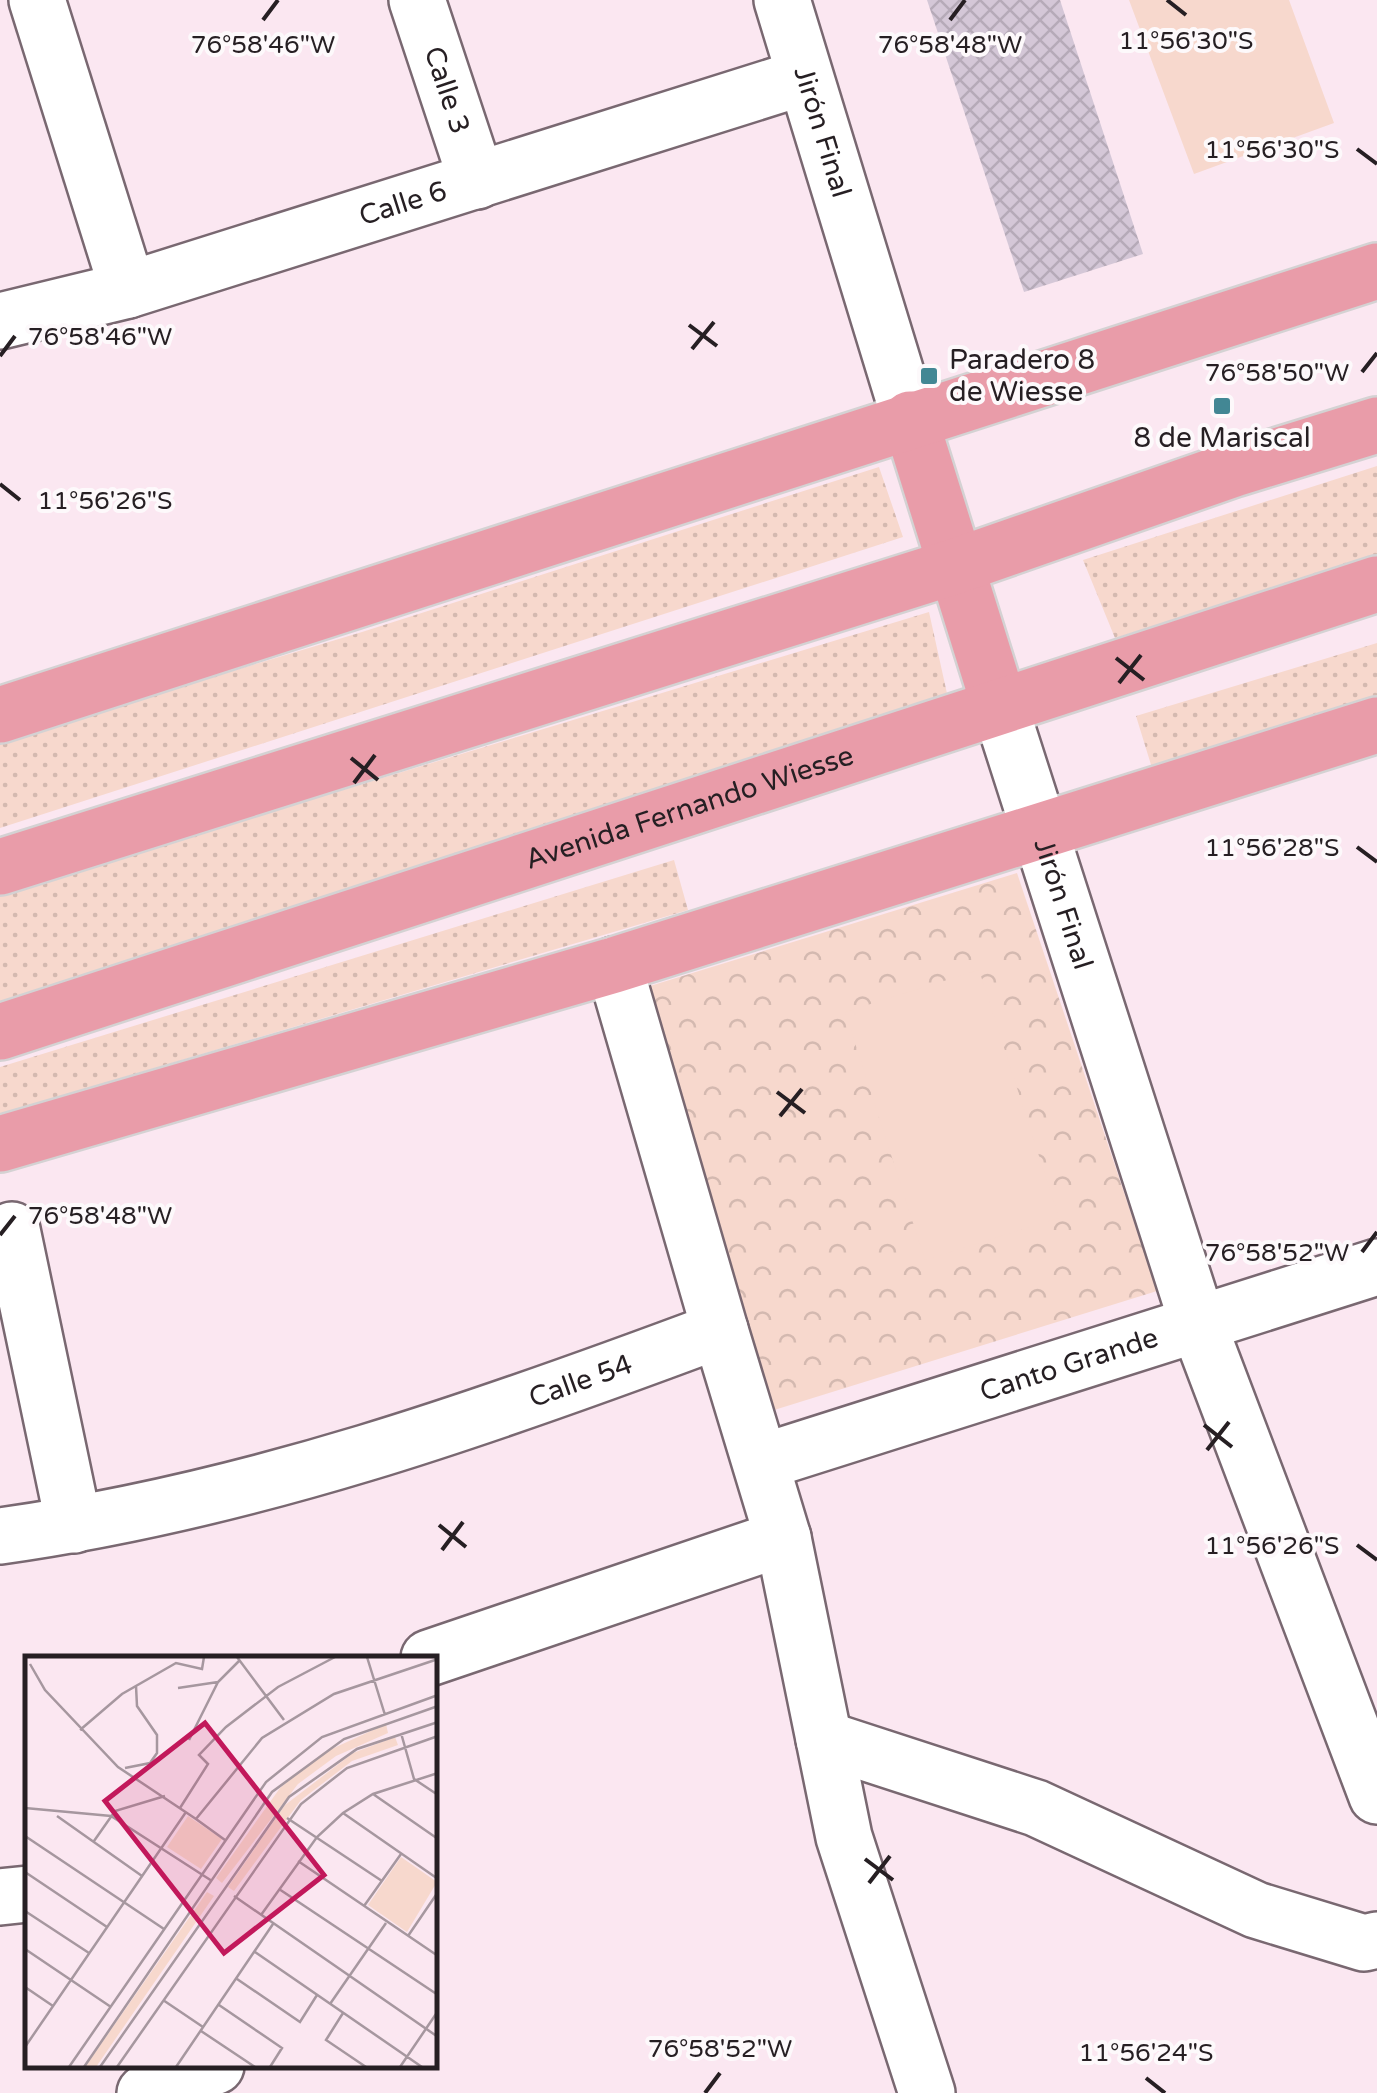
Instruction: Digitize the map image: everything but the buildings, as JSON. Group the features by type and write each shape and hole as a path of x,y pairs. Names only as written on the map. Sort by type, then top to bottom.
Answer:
{"main road":[{"path":"0,715 1377,270"},
{"name":"Jirón Final","path":"910,419 999,704"},
{"path":"0,867 956,566 1234,469 1377,425"},
{"name":"Avenida Fernando Wiesse","path":"0,1032 1377,584"},
{"path":"0,1144 614,965 1377,725"}],"street":[{"path":"37,0 128,290"},
{"name":"Calle 3","path":"418,0 478,181"},
{"name":"Jirón Final","path":"782,0 910,419"},
{"name":"Calle 6","path":"0,321 128,290 804,77"},
{"name":"Jirón Final","path":"999,704 1198,1324 1377,1796"},
{"path":"614,965 783,1538 844,1837 927,2093"},
{"path":"12,1230 74,1526"},
{"name":"Canto Grande","path":"762,1462 1377,1267"},
{"name":"Calle 54","path":"0,1536 74,1526 210,1498 471,1422 720,1330"},
{"path":"435,1656 783,1538"},
{"path":"824,1738 1036,1808 1256,1910 1364,1943 1377,1940"},
{"path":"0,1897 25,1894"},
{"path":"145,2093 211,2068"}],"green space":[{"path":"1129,0 1289,0 1334,123 1194,174"},
{"path":"1377,466 1377,556 1115,638 1083,560"},
{"path":"879,467 903,537 0,828 0,741 362,632"},
{"path":"929,612 948,698 0,1002 0,894"},
{"path":"1377,643 1377,700 1152,768 1136,716"},
{"path":"674,860 688,910 0,1114 0,1067"},
{"path":"1017,873 1157,1291 771,1411 637,990"},
{"path":"979,970 1059,1218 925,1260 845,1012"}],"place":[{"name":"Paradero 8 de Wiesse","path":"929,376"},
{"name":"8 de Mariscal","path":"1222,406"}]}
